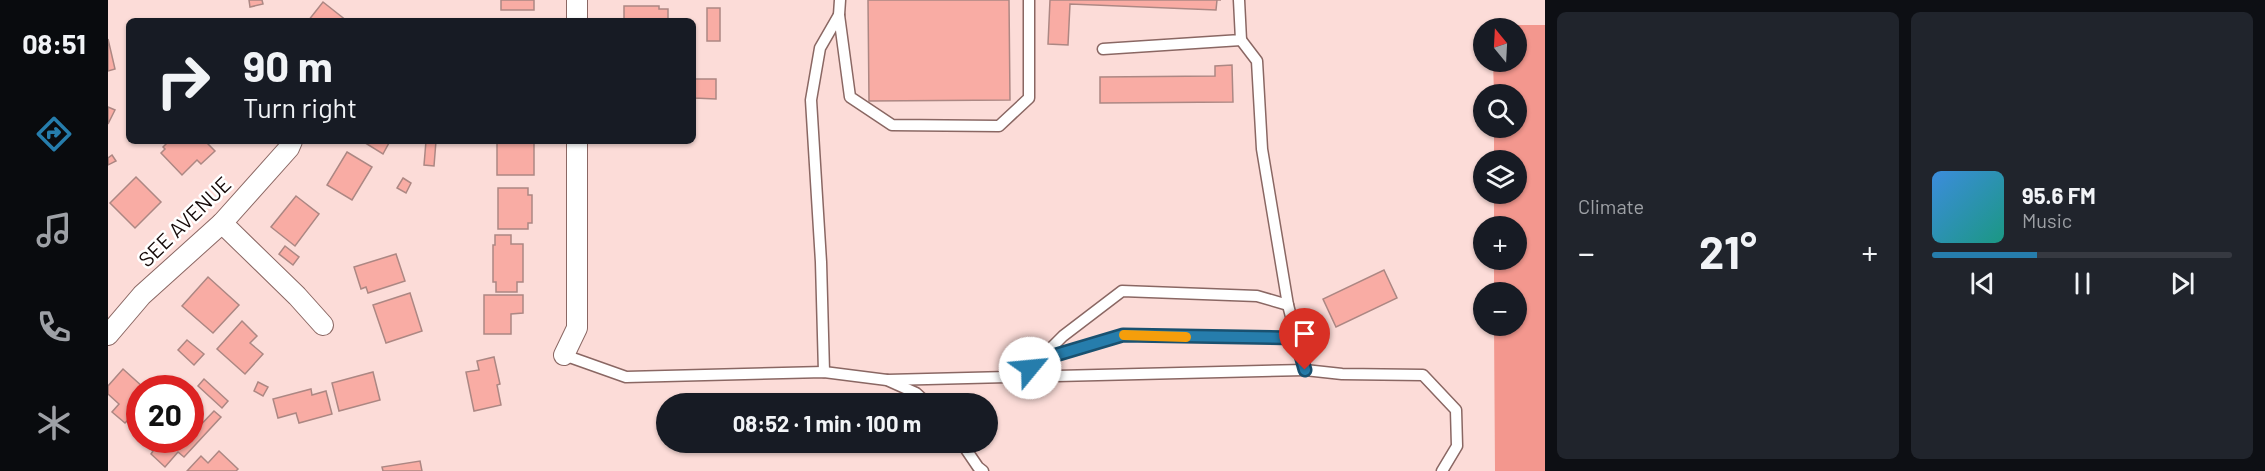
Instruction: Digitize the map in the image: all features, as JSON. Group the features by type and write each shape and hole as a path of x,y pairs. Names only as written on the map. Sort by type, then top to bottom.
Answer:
{"street":[{"path":"577,0 577,18"},
{"name":"SEE AVENUE","path":"108,335 142,295 222,223 291,144"},
{"path":"564,355 577,328 577,144"},
{"path":"222,223 297,296 323,326"}],"lane":[{"path":"840,0 839,15 850,97 892,125 999,126 1029,98 1029,0"},
{"path":"1239,0 1241,40 1257,61 1262,149 1288,305 1305,370"},
{"path":"824,372 821,262 811,100 820,48 839,15"},
{"path":"1104,49 1241,40"},
{"path":"1022,377 1063,336 1122,291 1257,296 1288,305"},
{"path":"1039,360 1123,335 1296,338"},
{"path":"564,355 626,377 824,372 887,380 1305,370 1342,374 1423,375 1456,410 1457,446 1442,471"},
{"path":"887,380 916,393"},
{"path":"968,453 978,468 983,471"}],"shaded area":[{"path":"1527,25 1545,25 1545,471 1495,471 1494,336 1527,336 1527,282 1494,282 1494,270 1527,270 1527,216 1494,216 1494,204 1527,204 1527,150 1494,150 1494,138 1527,138 1527,84 1494,84 1493,72 1527,72"}],"building":[{"path":"249,0 262,0 263,4 250,7"},
{"path":"501,0 534,0 534,10 501,10"},
{"path":"868,0 1009,0 1010,100 869,101"},
{"path":"1050,0 1217,0 1216,10 1070,4 1068,45 1048,44"},
{"path":"323,2 343,18 310,18"},
{"path":"624,6 659,6 659,9 668,9 668,18 624,18"},
{"path":"707,8 720,8 720,41 707,41"},
{"path":"108,39 115,69 108,71"},
{"path":"1232,65 1233,102 1100,103 1100,77 1215,76 1215,66"},
{"path":"696,79 716,79 716,99 696,98"},
{"path":"108,107 115,110 108,124"},
{"path":"166,144 208,144 215,151 201,164 197,160 182,175 161,153 165,149 163,147"},
{"path":"367,144 388,144 383,154"},
{"path":"426,144 436,144 434,166 424,165"},
{"path":"497,144 534,144 534,175 497,175"},
{"path":"347,152 372,167 352,200 327,185"},
{"path":"112,155 116,161 108,165 108,158"},
{"path":"136,177 161,202 135,228 110,203"},
{"path":"403,178 411,183 406,193 397,188"},
{"path":"498,188 528,188 528,195 532,195 532,223 528,223 528,229 498,229"},
{"path":"296,196 319,214 295,246 271,227"},
{"path":"495,235 511,235 511,244 523,244 523,282 517,282 517,292 496,292 496,282 493,282"},
{"path":"285,246 299,257 293,265 279,254"},
{"path":"396,254 405,281 368,293 366,287 361,289 354,267"},
{"path":"1384,270 1397,298 1336,327 1323,299"},
{"path":"208,277 239,305 213,333 182,306"},
{"path":"410,293 422,331 386,343 373,305"},
{"path":"484,295 523,295 523,313 511,314 511,334 484,334"},
{"path":"242,321 257,336 250,343 263,354 245,374 217,349"},
{"path":"187,340 204,354 194,365 178,350"},
{"path":"494,357 500,384 497,385 501,405 474,411 466,372 479,370 477,361"},
{"path":"123,369 130,375 126,375 125,423 112,412 119,404 108,394 108,386"},
{"path":"373,372 380,400 339,411 332,383"},
{"path":"204,379 228,401 222,408 204,392"},
{"path":"258,382 268,387 263,396 254,391"},
{"path":"311,389 312,395 326,391 332,414 299,423 296,413 278,418 273,399"},
{"path":"214,411 221,417 204,435 204,421"},
{"path":"219,451 238,469 236,471 187,471 201,456 208,463"},
{"path":"152,453 177,453 165,467"},
{"path":"420,461 422,471 383,471 382,467"}],"slow traffic":[{"path":"1124,335 1186,337"}],"route":[{"path":"1030,368 1039,360 1123,335 1296,338 1305,370"}]}
